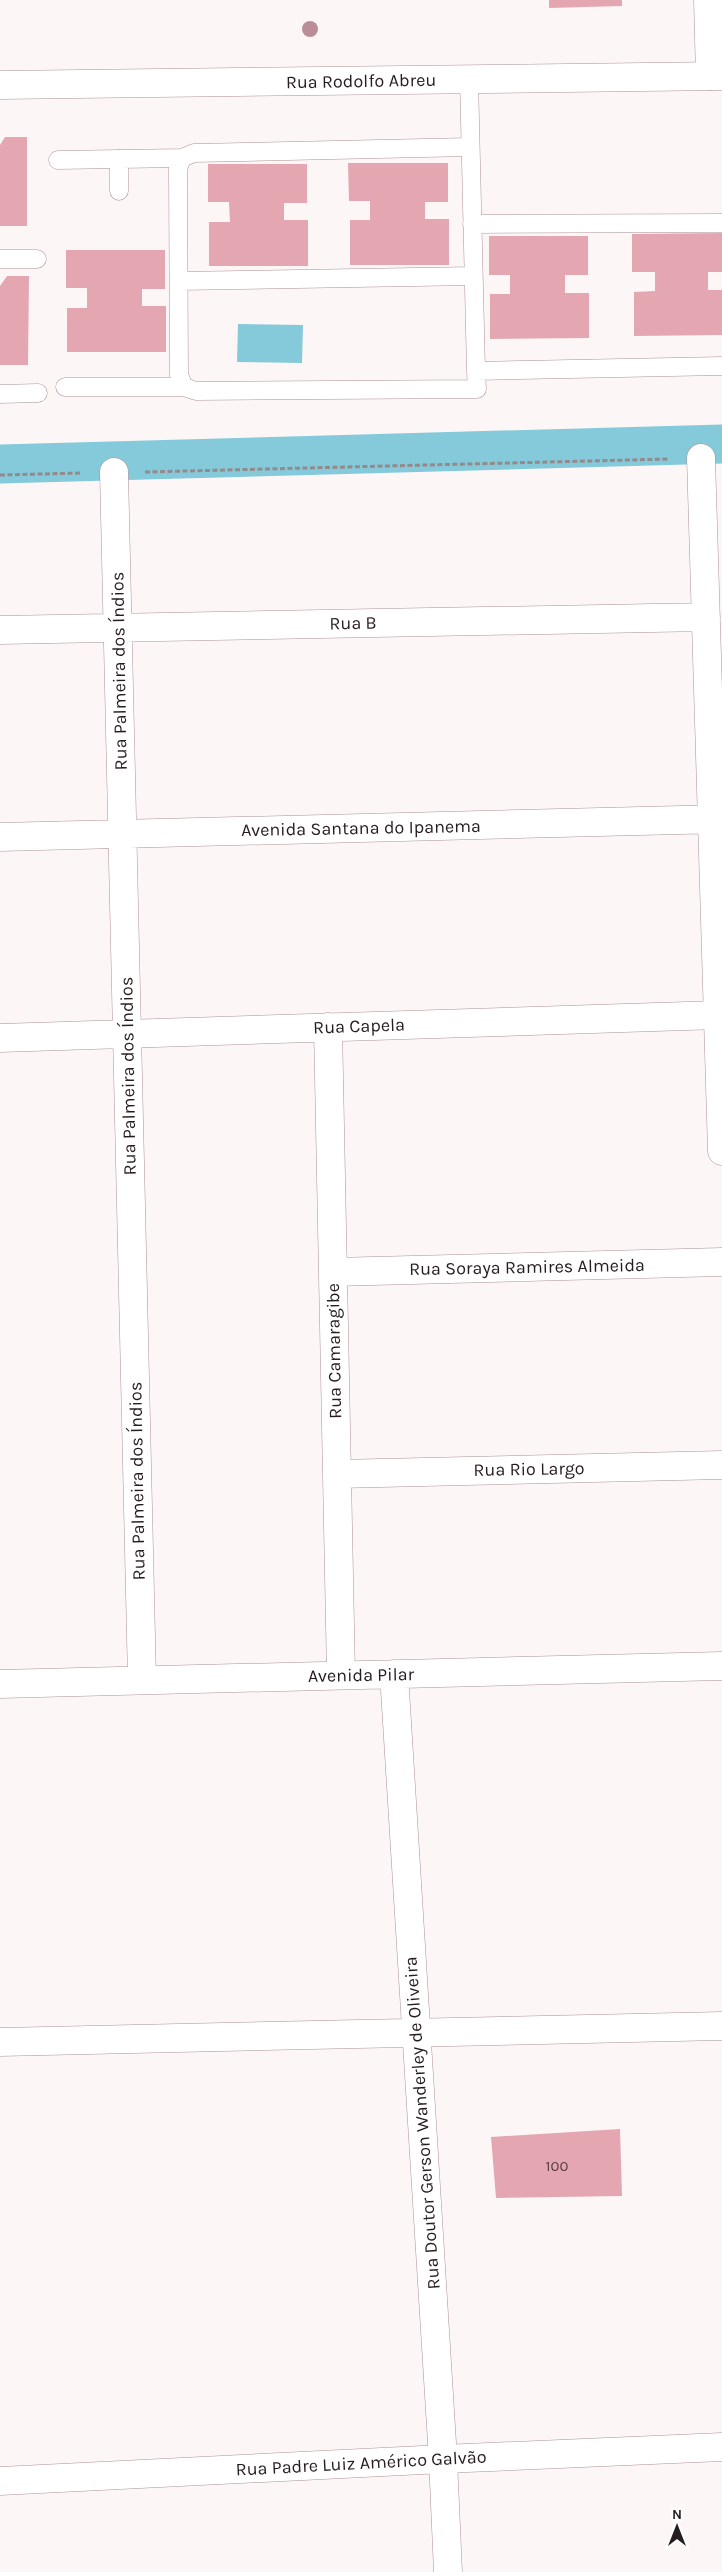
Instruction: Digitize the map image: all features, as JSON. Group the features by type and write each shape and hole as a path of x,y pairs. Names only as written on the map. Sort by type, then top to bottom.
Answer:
{"street":[{"path":"708,0 716,76"},
{"name":"Rua Rodolfo Abreu","path":"0,85 716,76"},
{"path":"701,458 706,617 717,819 718,1015 722,1151"},
{"name":"Rua Palmeira dos Índios","path":"114,472 142,1680"},
{"name":"Rua B","path":"0,630 706,617"},
{"name":"Avenida Santana do Ipanema","path":"0,837 717,819"},
{"name":"Rua Capela","path":"0,1038 718,1015"},
{"name":"Rua Camaragibe","path":"328,1027 341,1676"},
{"name":"Rua Soraya Ramires Almeida","path":"333,1272 722,1262"},
{"name":"Rua Rio Largo","path":"337,1474 722,1465"},
{"name":"Avenida Pilar","path":"0,1684 722,1666"},
{"name":"Rua Doutor Gerson Wanderley de Oliveira","path":"394,1674 443,2459 448,2572"},
{"path":"0,2042 722,2026"},
{"name":"Rua Padre Luiz Américo Galvão","path":"0,2482 722,2446"}],"lane":[{"path":"65,387 184,387 196,391 477,389 468,79"},
{"path":"58,160 182,158 194,153 470,147"},
{"path":"182,158 178,169 179,375 184,387"},
{"path":"119,159 119,192"},
{"path":"472,224 722,223"},
{"path":"0,259 37,259"},
{"path":"179,281 473,276"},
{"path":"476,371 722,366"},
{"path":"0,394 38,394"}],"path":[{"path":"0,475 701,458"}],"water":[{"path":"238,324 303,325 302,363 237,362"}],"building":[{"path":"549,0 622,0 622,6 549,8"},
{"path":"5,137 27,137 27,226 0,226 0,145"},
{"path":"348,163 448,163 448,202 425,202 425,219 449,219 449,265 350,265 350,220 370,220 370,201 349,201"},
{"path":"208,164 307,164 307,203 284,203 284,220 308,220 308,266 209,266 209,222 230,222 229,202 208,202"},
{"path":"722,233 722,272 708,272 708,290 722,290 722,335 634,336 634,292 655,291 655,272 632,272 632,234"},
{"path":"489,236 588,236 588,275 565,275 565,293 589,293 589,338 490,339 490,294 510,294 510,275 489,275"},
{"path":"66,250 165,250 165,289 142,289 142,306 166,306 166,352 67,352 67,308 87,308 87,288 66,288"},
{"path":"7,276 29,276 28,365 0,365 0,286"},
{"path":"620,2129 622,2196 496,2198 491,2137"}],"waterway":[{"path":"0,464 722,444"}]}
